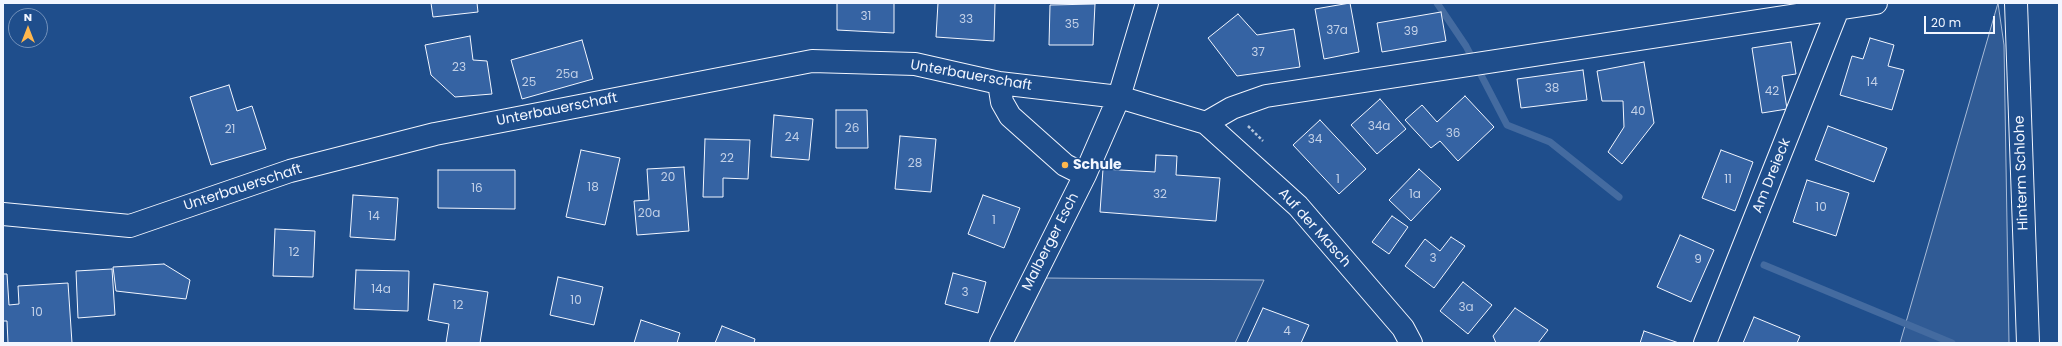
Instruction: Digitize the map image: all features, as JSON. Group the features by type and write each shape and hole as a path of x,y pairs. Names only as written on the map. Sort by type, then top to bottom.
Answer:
{"street":[{"name":"Malberger Esch","path":"1001,343 1085,175 1120,97 1147,3"},
{"path":"1206,123 1232,108 1266,96 1876,3"},
{"name":"Hinterm Schlohe","path":"2016,3 2028,343"},
{"name":"Am Dreieck","path":"1706,343 1838,9"},
{"name":"Unterbauerschaft","path":"3,214 130,226 290,171 435,134 812,60 915,64 999,83 1120,97 1206,123"},
{"path":"999,83 1002,102 1010,116 1065,165 1085,175"},
{"name":"Auf der Masch","path":"1206,123 1298,206 1403,328 1411,343"}],"shaded area":[{"path":"1998,3 2004,45 2009,343 1900,343"},
{"path":"1044,278 1264,280 1235,343 1009,343"}],"building":[{"path":"431,3 477,3 478,12 433,17"},
{"path":"837,3 894,3 894,33 837,30"},
{"path":"938,3 995,3 994,41 936,37"},
{"path":"1350,3 1359,52 1324,59 1315,9"},
{"path":"1095,4 1093,45 1049,45 1050,5"},
{"path":"1441,12 1446,41 1382,52 1377,23"},
{"path":"1238,14 1257,35 1294,29 1300,67 1237,76 1208,38"},
{"path":"470,36 473,60 487,61 492,94 455,97 431,75 425,45"},
{"path":"1870,38 1894,45 1888,66 1904,70 1892,110 1840,95 1852,56 1863,59"},
{"path":"582,40 593,79 522,99 511,60"},
{"path":"1791,42 1796,74 1782,76 1787,109 1762,113 1752,48"},
{"path":"1644,62 1654,123 1622,164 1608,152 1624,127 1623,101 1602,101 1597,71"},
{"path":"1583,70 1587,100 1521,108 1517,79"},
{"path":"229,85 237,111 252,106 266,149 211,165 190,97"},
{"path":"1465,96 1494,127 1458,161 1440,141 1431,148 1405,120 1422,105 1437,122"},
{"path":"1380,99 1406,129 1377,154 1351,125"},
{"path":"836,110 867,110 868,148 836,148"},
{"path":"774,115 813,119 809,160 771,157"},
{"path":"1320,120 1366,169 1339,194 1293,145"},
{"path":"1828,126 1887,148 1874,182 1815,160"},
{"path":"900,136 936,139 931,192 895,189"},
{"path":"705,139 750,140 748,179 723,178 723,197 703,197"},
{"path":"581,150 620,158 605,225 566,217"},
{"path":"1721,150 1753,162 1735,211 1702,198"},
{"path":"1156,155 1177,156 1176,175 1220,178 1216,221 1100,212 1103,169 1155,172"},
{"path":"684,167 689,231 637,235 634,201 649,200 647,169"},
{"path":"1419,169 1441,189 1411,221 1389,200"},
{"path":"438,170 515,170 515,209 438,208"},
{"path":"1807,180 1849,193 1836,236 1793,222"},
{"path":"353,195 398,198 395,240 350,237"},
{"path":"983,195 1020,208 1004,248 968,234"},
{"path":"1392,216 1408,227 1389,254 1372,242"},
{"path":"275,229 315,231 313,277 273,276"},
{"path":"1680,235 1714,250 1691,302 1657,287"},
{"path":"1451,237 1465,246 1434,288 1405,266 1425,239 1440,251"},
{"path":"164,264 190,280 186,299 116,291 113,267"},
{"path":"112,269 115,315 78,318 76,271"},
{"path":"356,270 409,271 408,311 354,309"},
{"path":"953,273 986,282 978,313 945,304"},
{"path":"3,274 7,274 9,305 19,304 18,286 68,283 72,343 8,343 7,321 3,321"},
{"path":"558,277 603,287 594,325 550,315"},
{"path":"1463,282 1492,305 1468,334 1440,311"},
{"path":"434,284 488,292 480,343 446,343 449,324 428,320"},
{"path":"1263,308 1309,325 1301,343 1247,343"},
{"path":"1515,308 1548,330 1538,343 1496,343 1493,336"},
{"path":"1754,317 1800,336 1797,343 1743,343"},
{"path":"641,320 680,333 677,343 634,343"},
{"path":"722,326 755,339 754,343 715,343"},
{"path":"1644,331 1679,343 1640,343"}],"waterway":[{"path":"1437,3 1466,46 1507,125 1550,142 1619,197"},
{"path":"1764,265 1952,343"}],"place":[{"name":"Schule","path":"1065,165"}]}
